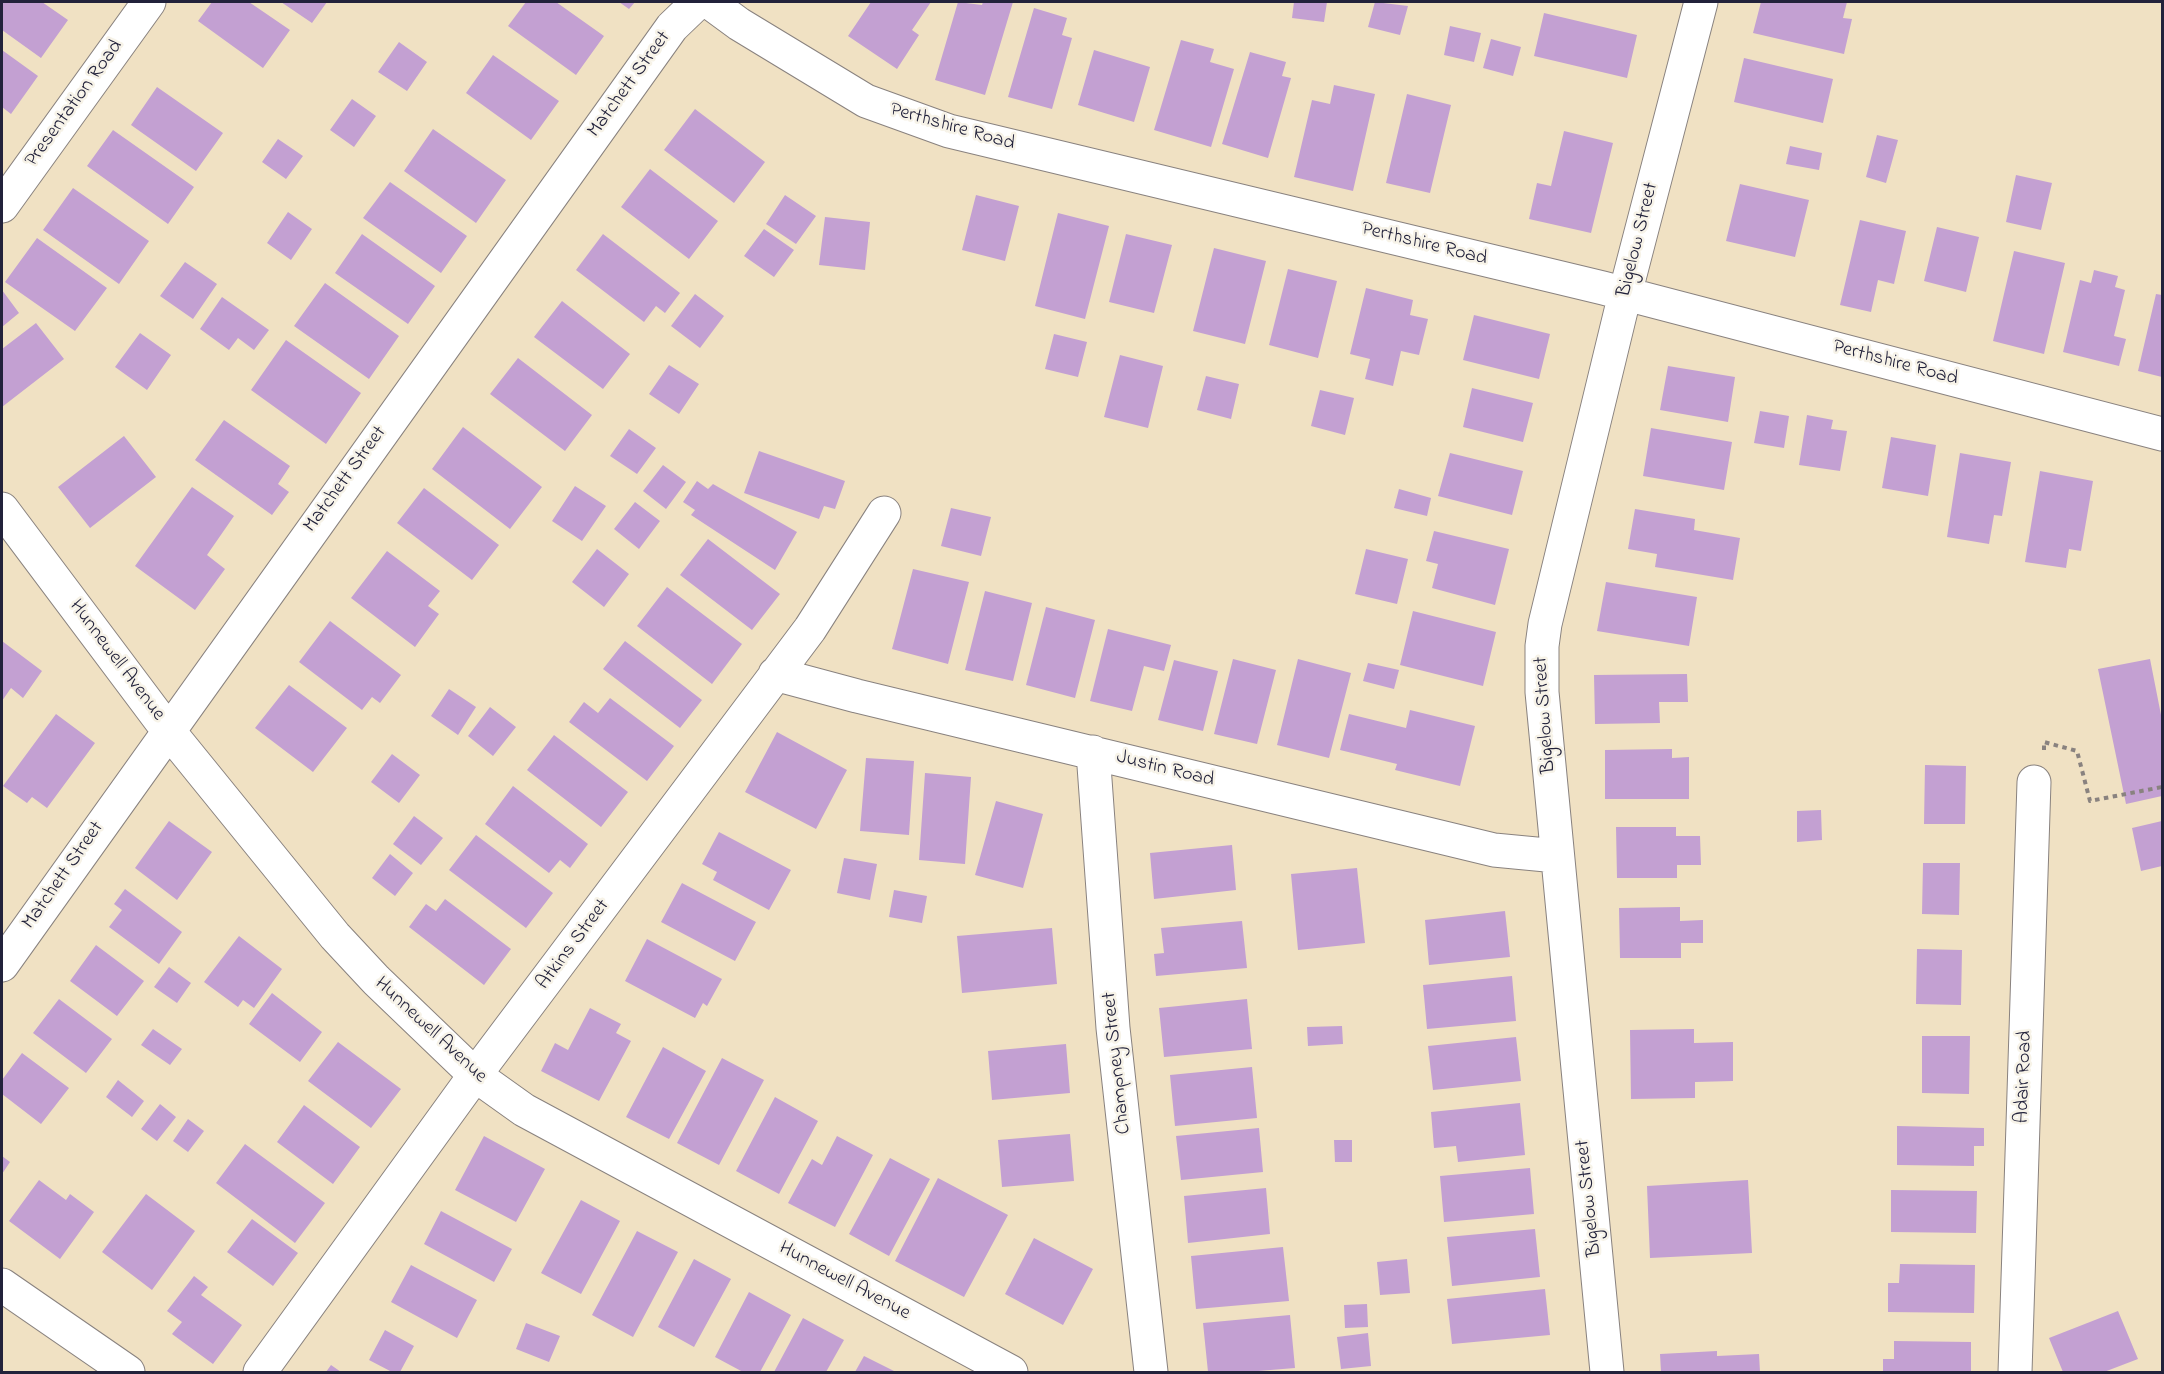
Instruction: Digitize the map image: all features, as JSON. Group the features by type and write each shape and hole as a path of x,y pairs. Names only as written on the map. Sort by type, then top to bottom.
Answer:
{"street":[{"name":"Presentation Road","path":"2,206 149,2"},
{"name":"Matchett Street","path":"2,965 167,729 672,27 698,2"},
{"name":"Perthshire Road","path":"709,2 739,24 866,101 928,124 1625,294 2163,434"},
{"name":"Bigelow Street","path":"1607,1372 1542,692 1542,646 1545,624 1625,294 1701,2"},
{"name":"Hunnewell Avenue","path":"2,509 167,729 335,936 375,980 475,1075 524,1110 1011,1372"},
{"name":"Atkins Street","path":"260,1372 475,1075 652,843 810,629 884,513"},
{"name":"Justin Road","path":"775,674 856,696 1494,850 1557,856"},
{"name":"Champney Street","path":"1093,752 1113,1028 1151,1372"},
{"name":"Adair Road","path":"2015,1372 2034,782"},
{"path":"2,1285 128,1372"}],"path":[{"path":"2051,754 2044,751 2044,742 2077,751 2090,801 2163,787"}],"building":[{"path":"2,2 42,2 68,20 41,58 2,30"},
{"path":"212,2 249,2 290,30 263,68 198,21"},
{"path":"281,2 327,2 312,23"},
{"path":"526,2 556,2 604,36 576,75 508,26"},
{"path":"619,2 635,2 629,9"},
{"path":"871,2 931,2 912,30 919,35 897,69 848,36"},
{"path":"958,2 982,5 983,2 1013,2 985,95 935,80"},
{"path":"1294,2 1327,2 1324,22 1292,18"},
{"path":"1375,2 1408,6 1400,35 1368,27"},
{"path":"1761,2 1847,2 1843,18 1852,19 1844,54 1753,33"},
{"path":"1034,8 1067,18 1062,35 1072,38 1052,109 1008,97"},
{"path":"1544,13 1637,35 1627,78 1534,56"},
{"path":"1450,26 1481,33 1474,62 1444,55"},
{"path":"1491,39 1521,47 1513,76 1483,68"},
{"path":"1181,40 1214,49 1210,62 1234,69 1211,147 1154,130"},
{"path":"399,42 427,62 407,91 378,72"},
{"path":"2,50 38,76 11,114 2,107"},
{"path":"1094,50 1150,67 1134,122 1078,105"},
{"path":"1250,52 1286,62 1282,76 1291,78 1268,158 1222,144"},
{"path":"493,55 559,101 531,140 466,93"},
{"path":"1744,58 1833,79 1823,123 1734,102"},
{"path":"1334,85 1375,94 1353,191 1294,177 1312,100 1330,104"},
{"path":"157,87 223,133 196,171 131,125"},
{"path":"1407,94 1451,105 1430,193 1386,183"},
{"path":"352,99 376,116 354,147 330,130"},
{"path":"695,109 765,162 734,203 664,150"},
{"path":"433,129 506,180 476,223 404,171"},
{"path":"113,130 194,187 168,224 87,166"},
{"path":"1564,131 1613,143 1591,233 1529,219 1537,183 1551,186"},
{"path":"1877,135 1898,140 1886,183 1866,177"},
{"path":"278,139 303,156 286,179 262,162"},
{"path":"1790,146 1822,153 1819,170 1786,164"},
{"path":"650,169 718,221 689,259 621,207"},
{"path":"2016,175 2052,183 2041,230 2006,222"},
{"path":"390,182 467,236 441,273 363,218"},
{"path":"1740,184 1809,200 1795,257 1726,241"},
{"path":"73,188 149,241 119,284 43,230"},
{"path":"785,195 816,216 796,244 766,224"},
{"path":"976,195 1019,206 1005,261 962,250"},
{"path":"288,212 312,229 291,260 267,243"},
{"path":"1058,213 1109,226 1085,319 1035,306"},
{"path":"825,217 870,222 865,270 819,265"},
{"path":"1860,220 1906,231 1894,284 1878,280 1871,312 1840,305"},
{"path":"1937,227 1979,237 1966,292 1924,281"},
{"path":"764,229 794,250 774,277 744,256"},
{"path":"362,234 435,286 408,324 335,273"},
{"path":"603,234 680,293 665,313 656,306 644,322 576,270"},
{"path":"1126,234 1172,245 1154,313 1109,302"},
{"path":"37,238 107,288 75,331 5,282"},
{"path":"1214,248 1266,261 1245,344 1193,331"},
{"path":"2014,251 2065,263 2044,354 1993,341"},
{"path":"185,262 217,284 193,319 160,296"},
{"path":"1288,269 1337,281 1318,358 1269,345"},
{"path":"2094,270 2118,276 2115,287 2125,290 2114,336 2126,339 2119,366 2063,352 2080,280 2091,283"},
{"path":"325,283 399,336 369,379 294,326"},
{"path":"1366,288 1413,300 1410,315 1428,319 1419,355 1401,351 1393,386 1365,379 1370,359 1350,354"},
{"path":"2,290 19,313 2,327"},
{"path":"695,294 724,316 700,348 671,326"},
{"path":"2156,294 2162,295 2162,377 2138,371"},
{"path":"222,297 269,330 254,350 238,338 229,350 200,329"},
{"path":"562,301 630,354 603,389 534,337"},
{"path":"1474,315 1550,334 1539,379 1463,360"},
{"path":"36,323 64,359 2,407 2,349"},
{"path":"140,333 171,355 147,390 115,367"},
{"path":"1054,334 1087,342 1078,377 1045,369"},
{"path":"286,340 361,393 326,444 251,390"},
{"path":"1120,355 1163,366 1148,428 1104,417"},
{"path":"518,358 592,415 565,451 490,394"},
{"path":"669,365 699,384 679,414 649,394"},
{"path":"1668,366 1735,377 1728,422 1660,410"},
{"path":"1206,376 1239,384 1231,419 1197,410"},
{"path":"1472,388 1533,403 1523,442 1463,427"},
{"path":"1320,390 1354,398 1345,435 1311,426"},
{"path":"1760,411 1789,416 1784,448 1754,443"},
{"path":"1807,415 1833,420 1831,429 1847,431 1840,471 1799,465"},
{"path":"224,420 290,466 278,484 289,492 272,515 195,460"},
{"path":"463,427 542,487 510,529 432,469"},
{"path":"1651,428 1732,442 1724,490 1643,476"},
{"path":"629,429 656,448 637,474 610,456"},
{"path":"124,436 156,477 90,528 58,487"},
{"path":"1891,437 1936,445 1928,496 1882,488"},
{"path":"759,451 845,481 835,509 824,506 819,519 744,493"},
{"path":"1450,453 1523,471 1512,515 1438,496"},
{"path":"1960,453 2011,462 2002,516 1994,515 1989,544 1947,537"},
{"path":"663,465 686,482 666,509 643,491"},
{"path":"2040,471 2093,481 2081,551 2069,549 2066,568 2025,562"},
{"path":"697,481 708,489 713,484 797,532 775,570 691,515 695,510 683,502"},
{"path":"575,486 606,506 582,541 552,521"},
{"path":"192,487 234,516 207,555 225,569 195,610 135,566"},
{"path":"424,488 499,545 472,580 397,523"},
{"path":"1399,489 1431,498 1427,516 1394,508"},
{"path":"635,502 660,521 639,549 614,529"},
{"path":"951,508 991,517 981,556 941,546"},
{"path":"1635,509 1695,519 1694,530 1740,538 1733,580 1655,567 1657,554 1628,549"},
{"path":"1434,531 1509,549 1495,605 1432,588 1438,564 1426,561"},
{"path":"708,539 780,594 752,630 680,575"},
{"path":"597,549 629,574 604,607 572,582"},
{"path":"1366,549 1408,559 1397,604 1355,594"},
{"path":"387,551 440,591 428,606 439,614 415,647 351,598"},
{"path":"913,569 969,582 948,664 892,649"},
{"path":"1606,582 1697,597 1689,646 1597,631"},
{"path":"667,587 742,644 712,684 637,626"},
{"path":"985,591 1032,603 1013,681 965,670"},
{"path":"1046,607 1095,620 1075,698 1026,685"},
{"path":"1413,611 1496,632 1483,686 1400,665"},
{"path":"330,621 401,675 380,703 372,697 362,710 299,662"},
{"path":"1108,629 1171,645 1164,671 1144,666 1132,711 1090,701"},
{"path":"2,641 42,671 23,698 11,688 2,701"},
{"path":"625,641 702,700 680,728 603,669"},
{"path":"1233,659 1276,670 1257,744 1214,734"},
{"path":"1298,659 1351,673 1329,758 1277,745"},
{"path":"2150,659 2162,720 2162,796 2126,804 2098,669"},
{"path":"1174,660 1218,671 1203,731 1158,720"},
{"path":"1368,663 1399,670 1394,689 1363,681"},
{"path":"1687,674 1688,702 1659,702 1660,723 1595,724 1594,675"},
{"path":"289,685 347,728 313,772 255,728"},
{"path":"449,689 476,707 458,735 431,716"},
{"path":"610,698 674,746 647,781 569,722 584,702 598,713"},
{"path":"490,707 516,727 493,756 468,736"},
{"path":"1410,710 1475,726 1460,786 1395,770 1397,764 1340,750 1349,714 1406,728"},
{"path":"56,714 95,743 47,808 32,797 27,803 3,786"},
{"path":"777,732 847,770 816,829 745,792"},
{"path":"554,735 628,792 601,827 527,770"},
{"path":"1672,749 1672,758 1689,757 1689,799 1605,799 1605,750"},
{"path":"392,754 420,775 399,803 371,782"},
{"path":"866,758 914,761 909,835 860,831"},
{"path":"1925,765 1966,766 1965,824 1924,824"},
{"path":"925,773 971,777 965,864 919,860"},
{"path":"513,786 588,844 570,868 560,860 549,873 485,824"},
{"path":"996,801 1043,814 1023,888 975,875"},
{"path":"1821,810 1822,840 1797,842 1797,811"},
{"path":"414,816 443,838 421,865 393,844"},
{"path":"169,821 212,852 177,900 135,868"},
{"path":"2162,821 2162,866 2141,871 2132,828"},
{"path":"1616,827 1676,827 1676,836 1700,836 1701,865 1677,865 1677,878 1617,878"},
{"path":"719,832 791,870 769,910 713,880 717,872 702,864"},
{"path":"476,835 553,893 526,928 449,870"},
{"path":"1232,845 1236,890 1154,899 1150,853"},
{"path":"390,854 413,873 395,896 372,878"},
{"path":"844,858 877,864 870,900 837,893"},
{"path":"1923,863 1960,863 1959,915 1922,914"},
{"path":"1357,868 1365,943 1298,950 1291,874"},
{"path":"682,883 756,922 735,961 661,922"},
{"path":"125,889 182,932 159,964 109,927 122,910 114,904"},
{"path":"894,890 927,896 922,923 889,917"},
{"path":"445,899 511,949 484,985 409,927 426,904 436,911"},
{"path":"1680,907 1680,921 1703,920 1703,943 1681,943 1681,958 1620,958 1619,908"},
{"path":"1505,911 1510,957 1429,965 1425,920"},
{"path":"1242,921 1247,968 1156,976 1154,954 1164,953 1161,928"},
{"path":"1052,928 1057,984 962,993 957,936"},
{"path":"239,936 282,969 254,1008 243,1000 238,1007 204,982"},
{"path":"647,939 722,979 707,1006 703,1003 695,1018 625,981"},
{"path":"96,945 144,981 117,1016 70,981"},
{"path":"1917,949 1962,950 1961,1005 1916,1004"},
{"path":"169,967 191,983 177,1003 154,987"},
{"path":"1512,976 1516,1021 1427,1029 1423,985"},
{"path":"272,993 322,1032 300,1062 249,1024"},
{"path":"59,999 112,1039 86,1073 33,1033"},
{"path":"1247,999 1252,1049 1164,1057 1159,1008"},
{"path":"590,1008 621,1024 616,1033 631,1041 599,1101 541,1071 555,1043 568,1050"},
{"path":"1342,1026 1343,1044 1308,1046 1307,1027"},
{"path":"153,1029 182,1049 170,1065 141,1045"},
{"path":"1694,1029 1694,1043 1733,1042 1733,1081 1695,1082 1695,1098 1631,1099 1630,1030"},
{"path":"1922,1036 1970,1036 1969,1094 1922,1093"},
{"path":"1516,1037 1521,1081 1433,1090 1428,1046"},
{"path":"338,1042 401,1089 371,1128 308,1081"},
{"path":"1066,1044 1070,1093 992,1100 988,1051"},
{"path":"663,1047 706,1071 669,1139 626,1117"},
{"path":"22,1053 69,1088 41,1124 2,1094 2,1080"},
{"path":"722,1058 764,1080 719,1165 677,1143"},
{"path":"1252,1067 1257,1118 1175,1126 1170,1075"},
{"path":"118,1080 144,1101 132,1117 106,1097"},
{"path":"775,1097 818,1121 779,1194 736,1171"},
{"path":"1520,1103 1525,1155 1458,1162 1456,1146 1434,1148 1431,1112"},
{"path":"160,1104 176,1117 157,1141 141,1129"},
{"path":"304,1105 360,1147 333,1184 277,1142"},
{"path":"188,1119 204,1131 188,1152 173,1141"},
{"path":"1897,1126 1984,1128 1984,1146 1974,1146 1974,1166 1897,1165"},
{"path":"1259,1128 1263,1172 1181,1180 1176,1136"},
{"path":"1070,1134 1074,1181 1002,1187 998,1140"},
{"path":"484,1136 545,1169 516,1222 455,1190"},
{"path":"837,1136 873,1155 835,1227 788,1203 812,1159 822,1165"},
{"path":"1334,1140 1352,1140 1352,1162 1335,1162"},
{"path":"245,1144 325,1203 295,1243 216,1183"},
{"path":"2,1156 10,1162 2,1174"},
{"path":"890,1158 930,1179 889,1256 849,1234"},
{"path":"1530,1168 1534,1214 1444,1222 1440,1176"},
{"path":"938,1178 1008,1215 964,1297 895,1261"},
{"path":"39,1180 66,1200 70,1194 94,1212 60,1259 9,1221"},
{"path":"1748,1180 1752,1253 1650,1258 1647,1186"},
{"path":"1266,1188 1270,1234 1188,1243 1184,1196"},
{"path":"1891,1190 1977,1191 1976,1233 1891,1232"},
{"path":"146,1194 195,1231 152,1290 102,1252"},
{"path":"581,1200 620,1221 581,1294 541,1273"},
{"path":"441,1211 512,1249 494,1282 424,1244"},
{"path":"252,1219 298,1253 273,1286 227,1252"},
{"path":"1535,1229 1540,1277 1452,1286 1447,1237"},
{"path":"637,1231 678,1252 633,1337 592,1315"},
{"path":"1034,1238 1093,1269 1063,1325 1005,1294"},
{"path":"1283,1247 1289,1301 1196,1309 1191,1256"},
{"path":"694,1259 731,1279 694,1347 658,1327"},
{"path":"1407,1259 1410,1293 1380,1295 1377,1262"},
{"path":"1900,1264 1975,1265 1974,1313 1888,1312 1888,1283 1899,1283"},
{"path":"411,1265 477,1300 457,1338 391,1302"},
{"path":"194,1276 208,1287 201,1295 242,1325 213,1364 172,1334 182,1322 167,1311"},
{"path":"1545,1289 1550,1335 1452,1344 1447,1299"},
{"path":"749,1292 791,1315 760,1372 743,1372 715,1357"},
{"path":"1367,1304 1368,1327 1345,1328 1344,1305"},
{"path":"2118,1311 2138,1359 2104,1372 2063,1372 2049,1338"},
{"path":"1290,1315 1295,1368 1208,1372 1203,1323"},
{"path":"803,1318 844,1340 826,1372 774,1372"},
{"path":"526,1323 560,1336 549,1362 516,1349"},
{"path":"385,1330 414,1346 400,1372 392,1372 369,1360"},
{"path":"1368,1333 1371,1366 1341,1369 1337,1337"},
{"path":"1894,1341 1971,1342 1971,1372 1883,1372 1883,1359 1894,1359"},
{"path":"1717,1351 1717,1356 1759,1354 1760,1372 1661,1372 1660,1354"},
{"path":"864,1356 896,1372 855,1372"},
{"path":"331,1365 341,1372 326,1372"}]}
